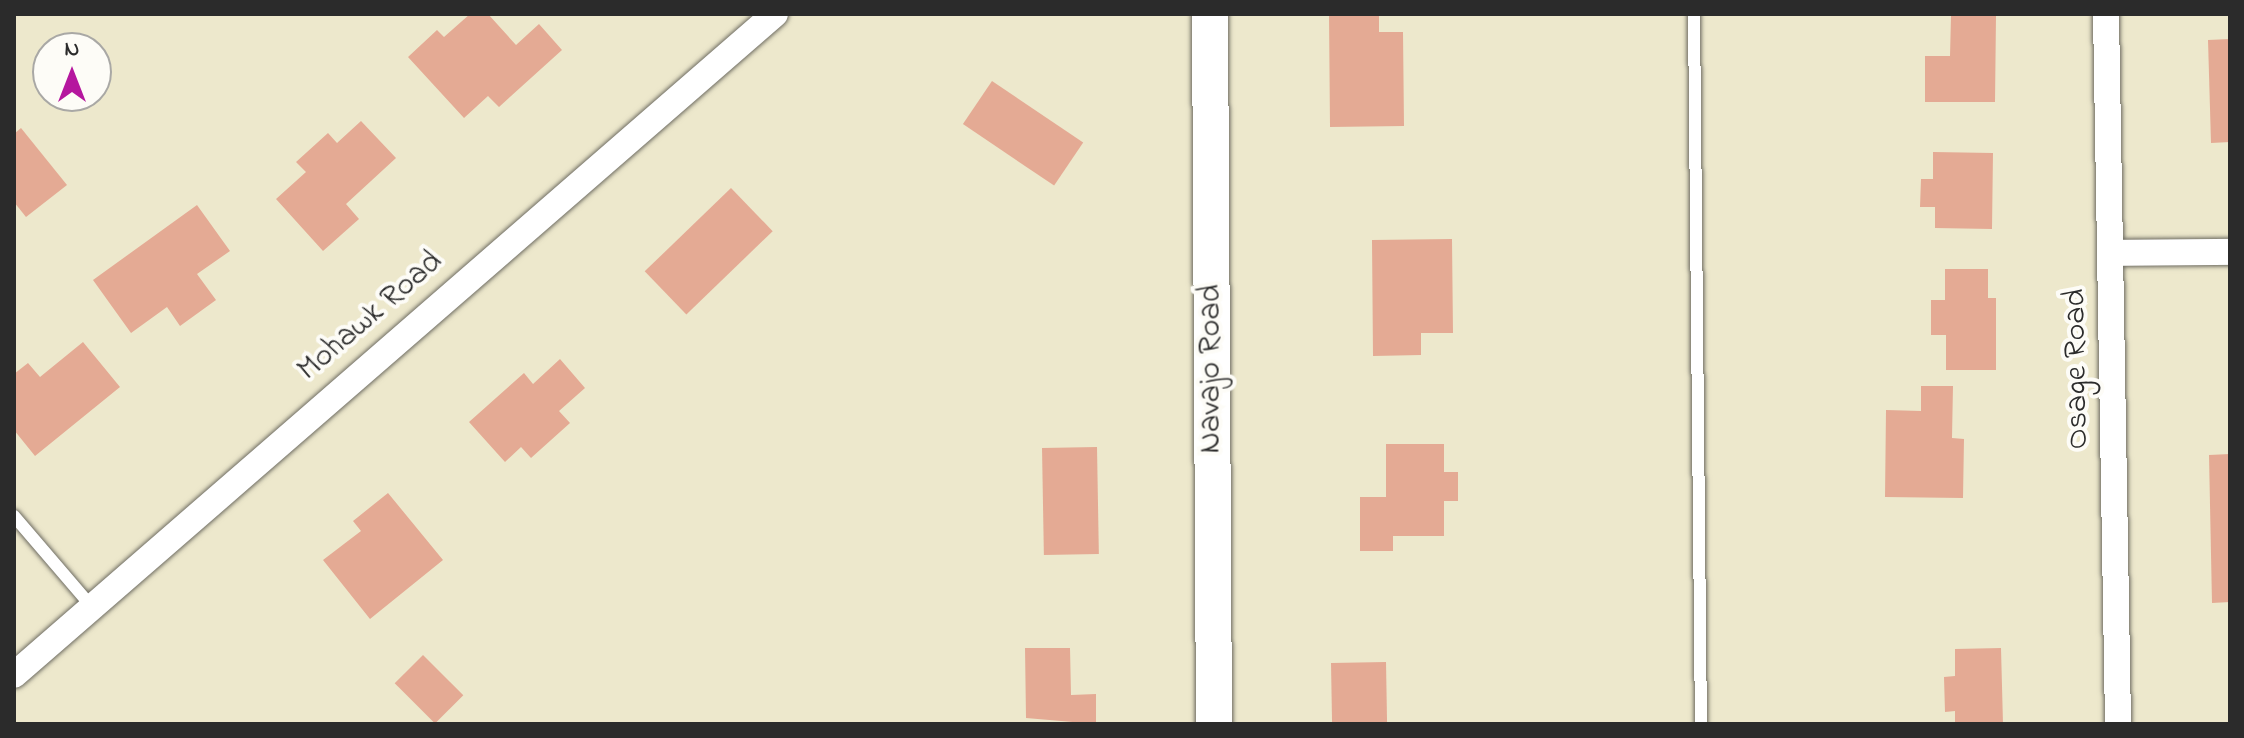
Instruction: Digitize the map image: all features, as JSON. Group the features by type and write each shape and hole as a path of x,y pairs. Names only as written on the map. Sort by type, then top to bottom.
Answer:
{"main road":[{"name":"Navajo Road","path":"1210,14 1214,724"}],"street":[{"name":"Mohawk Road","path":"14,675 775,14"},
{"name":"Osage Road","path":"2106,14 2118,724"},
{"path":"2111,253 2230,252"}],"lane":[{"path":"1694,14 1701,724"},
{"path":"14,516 92,607"}],"building":[{"path":"470,14 488,14 516,45 539,24 562,50 499,107 488,96 464,118 408,57 437,30 444,37"},
{"path":"1329,14 1379,14 1379,32 1403,32 1404,126 1330,127"},
{"path":"1951,16 1996,16 1995,102 1925,102 1925,56 1950,56"},
{"path":"2230,39 2230,142 2211,143 2208,40"},
{"path":"992,81 1083,143 1054,186 963,124"},
{"path":"361,121 396,158 346,204 359,219 323,251 276,199 306,172 296,162 328,133 337,143"},
{"path":"21,128 67,185 26,217 14,202 14,134"},
{"path":"1933,152 1993,153 1992,229 1935,228 1935,207 1920,207 1921,179 1933,179"},
{"path":"731,188 773,231 686,315 645,271"},
{"path":"197,205 230,251 197,274 216,300 180,326 167,307 131,333 93,280"},
{"path":"1452,239 1453,333 1421,333 1421,355 1373,356 1372,240"},
{"path":"1945,269 1988,269 1988,298 1996,298 1996,370 1946,370 1946,335 1931,335 1931,300 1945,300"},
{"path":"83,342 120,387 35,456 14,430 14,374 28,363 40,377"},
{"path":"560,359 585,388 559,411 570,423 531,458 521,447 505,462 469,422 524,373 533,384"},
{"path":"1921,386 1953,386 1952,438 1964,439 1963,498 1885,497 1886,410 1921,411"},
{"path":"1386,444 1444,444 1444,472 1458,472 1458,501 1444,501 1444,536 1393,536 1393,551 1360,551 1360,497 1386,497"},
{"path":"1097,447 1099,554 1044,555 1042,448"},
{"path":"2230,454 2230,602 2212,603 2209,455"},
{"path":"388,493 443,560 370,619 323,560 361,531 353,521"},
{"path":"1025,648 1070,648 1071,695 1096,694 1096,724 1026,718"},
{"path":"2001,648 2003,724 1955,724 1955,711 1945,712 1944,677 1955,676 1955,649"},
{"path":"423,655 463,695 435,724 395,683"},
{"path":"1386,662 1387,724 1332,724 1331,663"}]}
